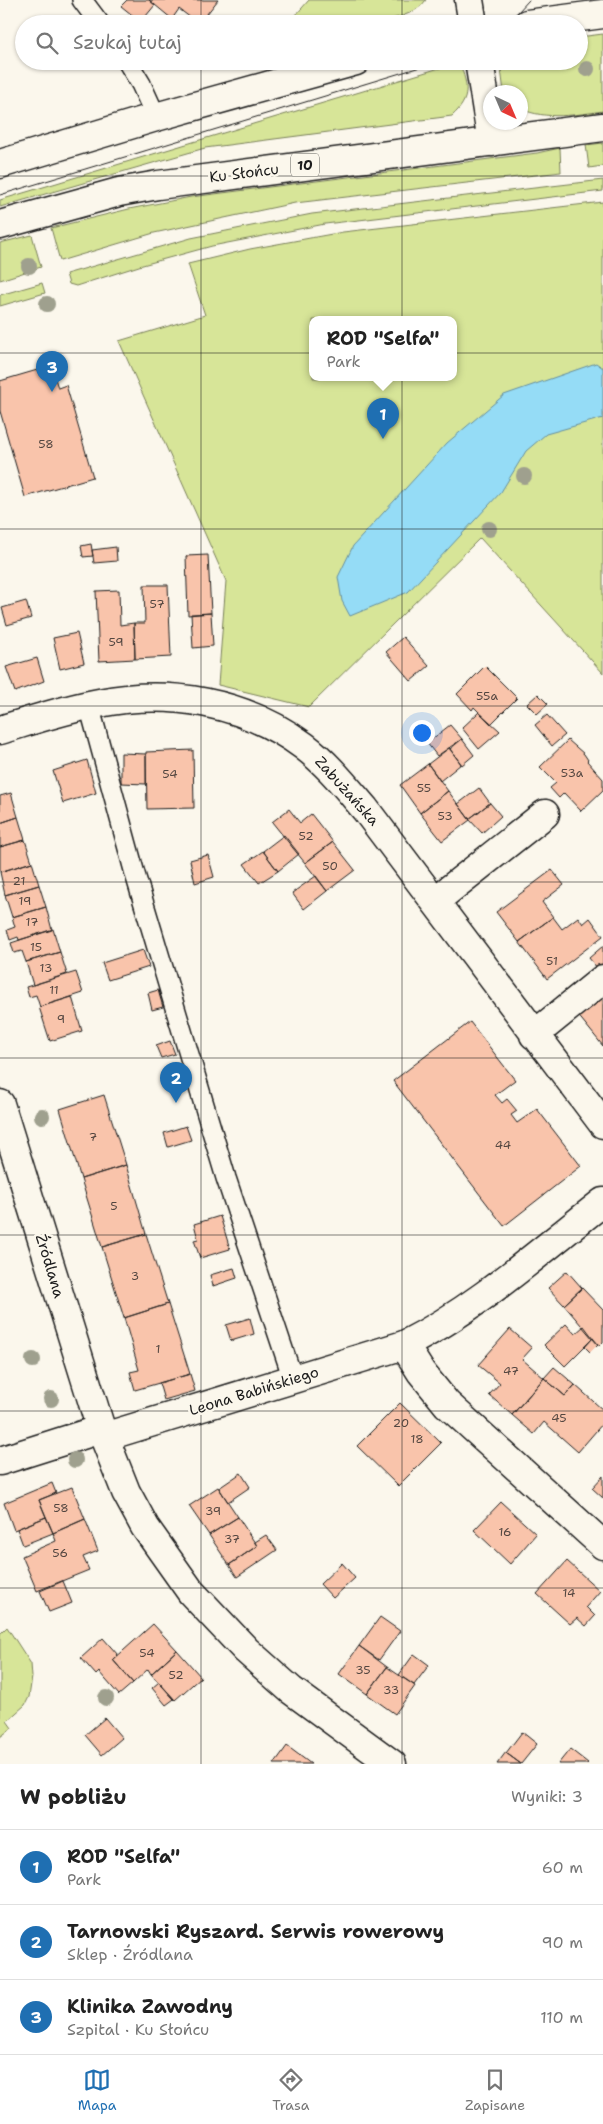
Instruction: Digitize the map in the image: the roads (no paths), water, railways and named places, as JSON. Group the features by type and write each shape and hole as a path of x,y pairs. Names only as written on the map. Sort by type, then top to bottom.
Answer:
{"street":[{"path":"468,0 471,15"},
{"path":"588,16 603,14"},
{"path":"0,164 156,117 324,70"},
{"path":"480,70 492,142"},
{"name":"Ku Słońcu","path":"0,225 119,192 158,185 603,127"},
{"name":"Zabużańska","path":"0,730 89,705 148,697 199,700 245,714 280,730 304,746 334,772 365,809 603,1124"},
{"path":"436,901 545,814"},
{"path":"534,1034 603,979"},
{"name":"Źródlana","path":"0,1104 9,1169 102,1433 126,1492 146,1527 174,1570 204,1607 276,1678 392,1764"},
{"name":"Leona Babińskiego","path":"0,1461 293,1380 404,1345 429,1333 485,1294 603,1202"},
{"path":"404,1345 421,1372 447,1404 603,1545"}],"lane":[{"path":"82,0 93,15"},
{"path":"132,70 156,117"},
{"path":"89,705 138,883 226,1178 293,1380"}],"water":[{"path":"596,363 603,368 603,418 546,434 526,451 501,492 408,592 350,616 342,601 338,577 353,546 447,443 504,395"}],"tram line":[{"path":"515,15 529,0"},
{"path":"0,195 410,70"}],"place":[{"name":"Klinika Zawodny","path":"52,392"},
{"name":"ROD \"Selfa\"","path":"383,439"},
{"name":"Tarnowski Ryszard. Serwis rowerowy","path":"176,1103"}]}
